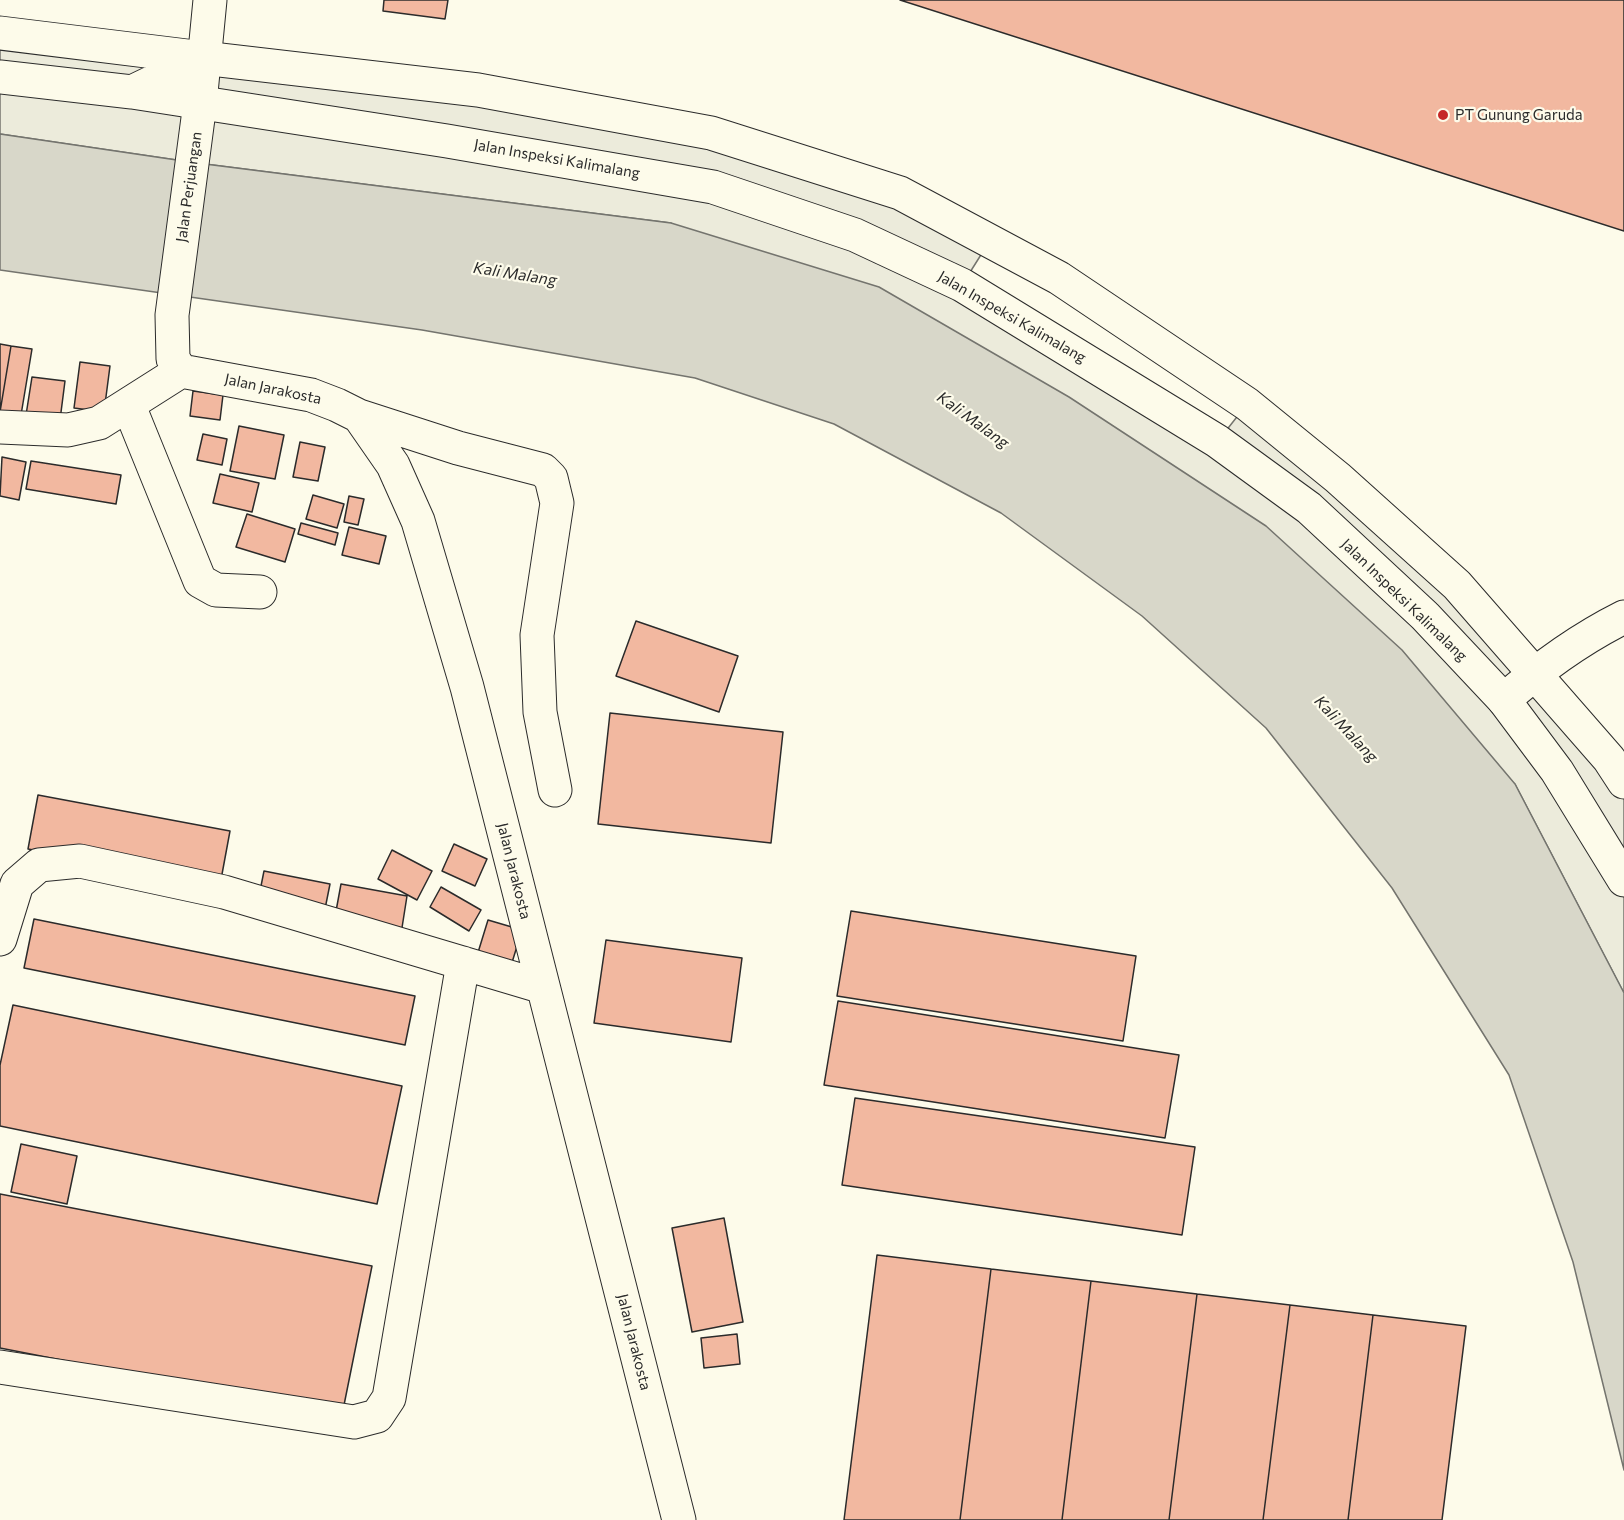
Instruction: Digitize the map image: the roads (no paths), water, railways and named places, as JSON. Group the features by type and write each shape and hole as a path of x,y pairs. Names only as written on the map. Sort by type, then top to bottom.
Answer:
{"main road":[{"name":"Jalan Perjuangan","path":"181,371 173,359 172,315 200,104 210,0"},
{"path":"0,33 478,90 711,133 900,193 1059,278 1247,404 1338,478 1457,585 1609,759 1624,782"},
{"path":"132,92 203,58"},
{"name":"Jalan Inspeksi Kalimalang","path":"0,77 132,92 447,141 713,187 855,235 962,285 1217,441 1309,508 1425,616 1504,700 1557,771 1624,880"},
{"path":"962,285 989,242"},
{"path":"0,427 68,430 99,423 181,371"},
{"name":"Jalan Jarakosta","path":"181,371 310,395 359,416 378,438 393,465 417,521 467,687 679,1520"},
{"path":"1217,441 1247,404"},
{"path":"129,406 200,581 216,590 260,592"},
{"path":"359,416 458,448 543,470 551,478 557,503 537,635 540,712 555,790"},
{"path":"1504,700 1534,673 1597,631 1624,617"},
{"path":"0,939 17,884 39,865 80,861 224,892 543,987"},
{"path":"0,1367 354,1422 377,1416 389,1398 464,963"}],"water":[{"name":"Kali Malang","path":"0,134 197,163 671,223 879,287 1069,397 1266,526 1402,650 1515,784 1624,993 1624,1470 1573,1262 1509,1075 1392,888 1266,728 1142,616 1001,513 834,424 695,378 422,330 0,270"}],"place":[{"name":"PT Gunung Garuda","path":"1443,115"}]}
